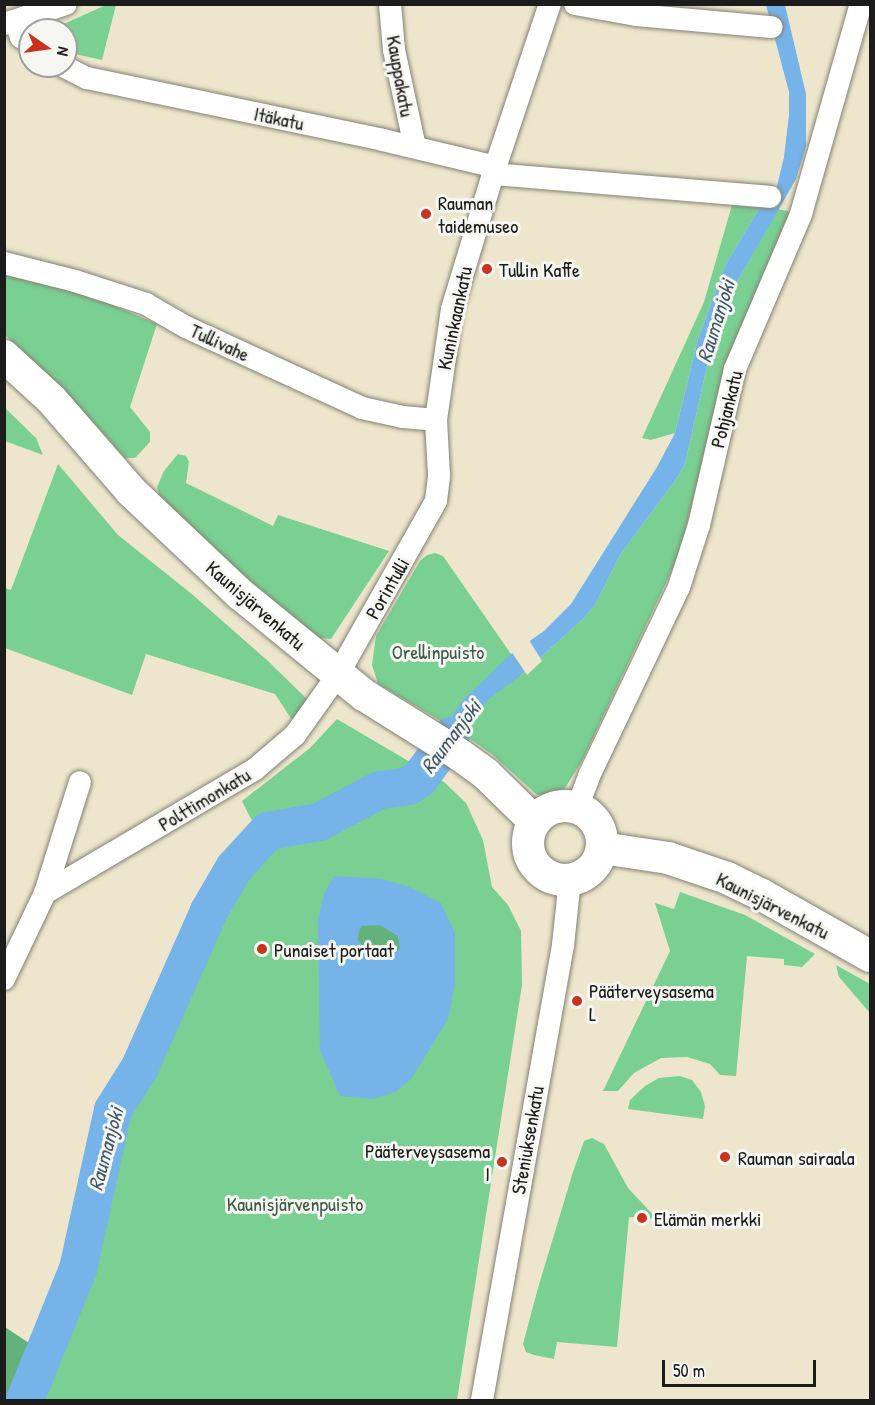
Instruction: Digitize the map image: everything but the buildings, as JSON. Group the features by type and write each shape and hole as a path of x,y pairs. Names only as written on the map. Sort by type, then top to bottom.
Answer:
{"main road":[{"name":"Kaunisjärvenkatu","path":"4,356 51,399 131,491 240,594 338,676 486,774 534,821"},
{"path":"567,805 577,808 594,819 602,835 602,848 593,868 570,880 551,878 533,863 527,844 534,821 552,807 567,805"},
{"name":"Kaunisjärvenkatu","path":"602,848 668,858 727,878 762,895 870,956"}],"street":[{"path":"10,23 66,4"},
{"name":"Kauppakatu","path":"390,4 394,50 415,147"},
{"name":"Kuninkaankatu","path":"436,501 439,475 436,420 452,309 550,4"},
{"path":"575,4 636,15 771,27"},
{"name":"Pohjankatu","path":"577,808 589,776 679,586 690,555 735,369 801,214 861,4"},
{"name":"Itäkatu","path":"78,74 87,78 415,147 495,170 770,196"},
{"name":"Tullivahe","path":"4,263 75,281 146,304 186,327 362,408 404,417 436,420"},
{"name":"Porintulli","path":"338,676 436,501"},
{"name":"Polttimonkatu","path":"45,893 254,770 296,735 338,676"},
{"path":"4,979 45,893 80,782"},
{"name":"Steniuksenkatu","path":"482,1401 564,945 570,880"}],"green space":[{"path":"106,5 116,5 102,60 78,55 77,18"},
{"path":"732,205 760,207 726,264 698,339 675,433 651,440 642,438 704,302"},
{"name":"Orellinpuisto","path":"778,209 787,211 792,216 718,396 680,553 582,761 565,788 548,798 536,794 493,755 465,735 378,684 372,665 376,636 420,561 427,555 435,553 443,556 511,654 521,675 583,619 595,605 620,555 685,464 707,366 738,280"},
{"path":"4,274 93,297 157,324 130,407 150,432 150,442 135,458 125,458 66,392 5,335"},
{"path":"5,408 36,438 43,455 5,441"},
{"path":"178,454 186,456 189,462 186,483 273,526 278,515 389,551 331,639 316,638 224,561 159,495 157,487 164,471"},
{"path":"58,464 118,535 193,595 269,662 310,702 294,723 275,694 146,654 132,695 5,648 4,588 11,590"},
{"name":"Kaunisjärvenpuisto","path":"337,719 444,782 466,803 483,840 492,887 508,905 521,931 522,985 457,1400 34,1400 73,1305 117,1123 150,1063 198,953 233,883 276,843 251,819 242,801 310,748"},
{"path":"680,892 745,915 815,954 802,967 784,965 784,959 747,956 736,1076 720,1075 710,1064 687,1057 661,1058 634,1073 618,1091 603,1091 670,951 655,903 674,909"},
{"path":"361,925 380,925 398,936 400,949 390,957 369,953 357,939"},
{"path":"836,965 870,984 870,1013 839,977"},
{"path":"680,1076 692,1080 701,1092 705,1106 703,1119 628,1109 630,1100 645,1086 659,1078"},
{"path":"592,1138 604,1144 628,1188 657,1219 629,1217 617,1347 557,1342 554,1359 534,1355 526,1352 523,1344 573,1172 584,1141"},
{"path":"5,1327 38,1349 18,1400 5,1400"}],"water":[{"path":"766,5 785,5 806,94 806,147 796,179 738,280 707,366 685,464 620,555 595,605 583,619 521,675 488,700 465,735 436,771 420,778 426,754 463,700 511,654 544,631 571,604 657,467 675,433 698,339 726,264 760,207 776,190 784,157 789,92"},
{"path":"334,876 382,879 409,887 441,903 455,933 455,984 448,1019 411,1079 395,1092 373,1099 340,1096 320,1050 318,919 324,894","holes":["380,925 398,936 400,949 390,957 369,953 357,939 361,926"]}],"pier":[{"path":"529,640 542,661 527,675 511,651"}],"waterway":[{"name":"Raumanjoki","path":"25,1400 78,1269 113,1110 140,1067 209,911 234,868 268,831 319,822 380,790 409,786 420,778 451,736"}],"place":[{"name":"Rauman taidemuseo","path":"426,214"},
{"name":"Tullin Kaffe","path":"487,269"},
{"name":"Punaiset portaat","path":"262,949"},
{"name":"Pääterveysasema L","path":"577,1001"},
{"name":"Rauman sairaala","path":"725,1157"},
{"name":"Pääterveysasema I","path":"502,1162"},
{"name":"Elämän merkki","path":"642,1218"}]}
